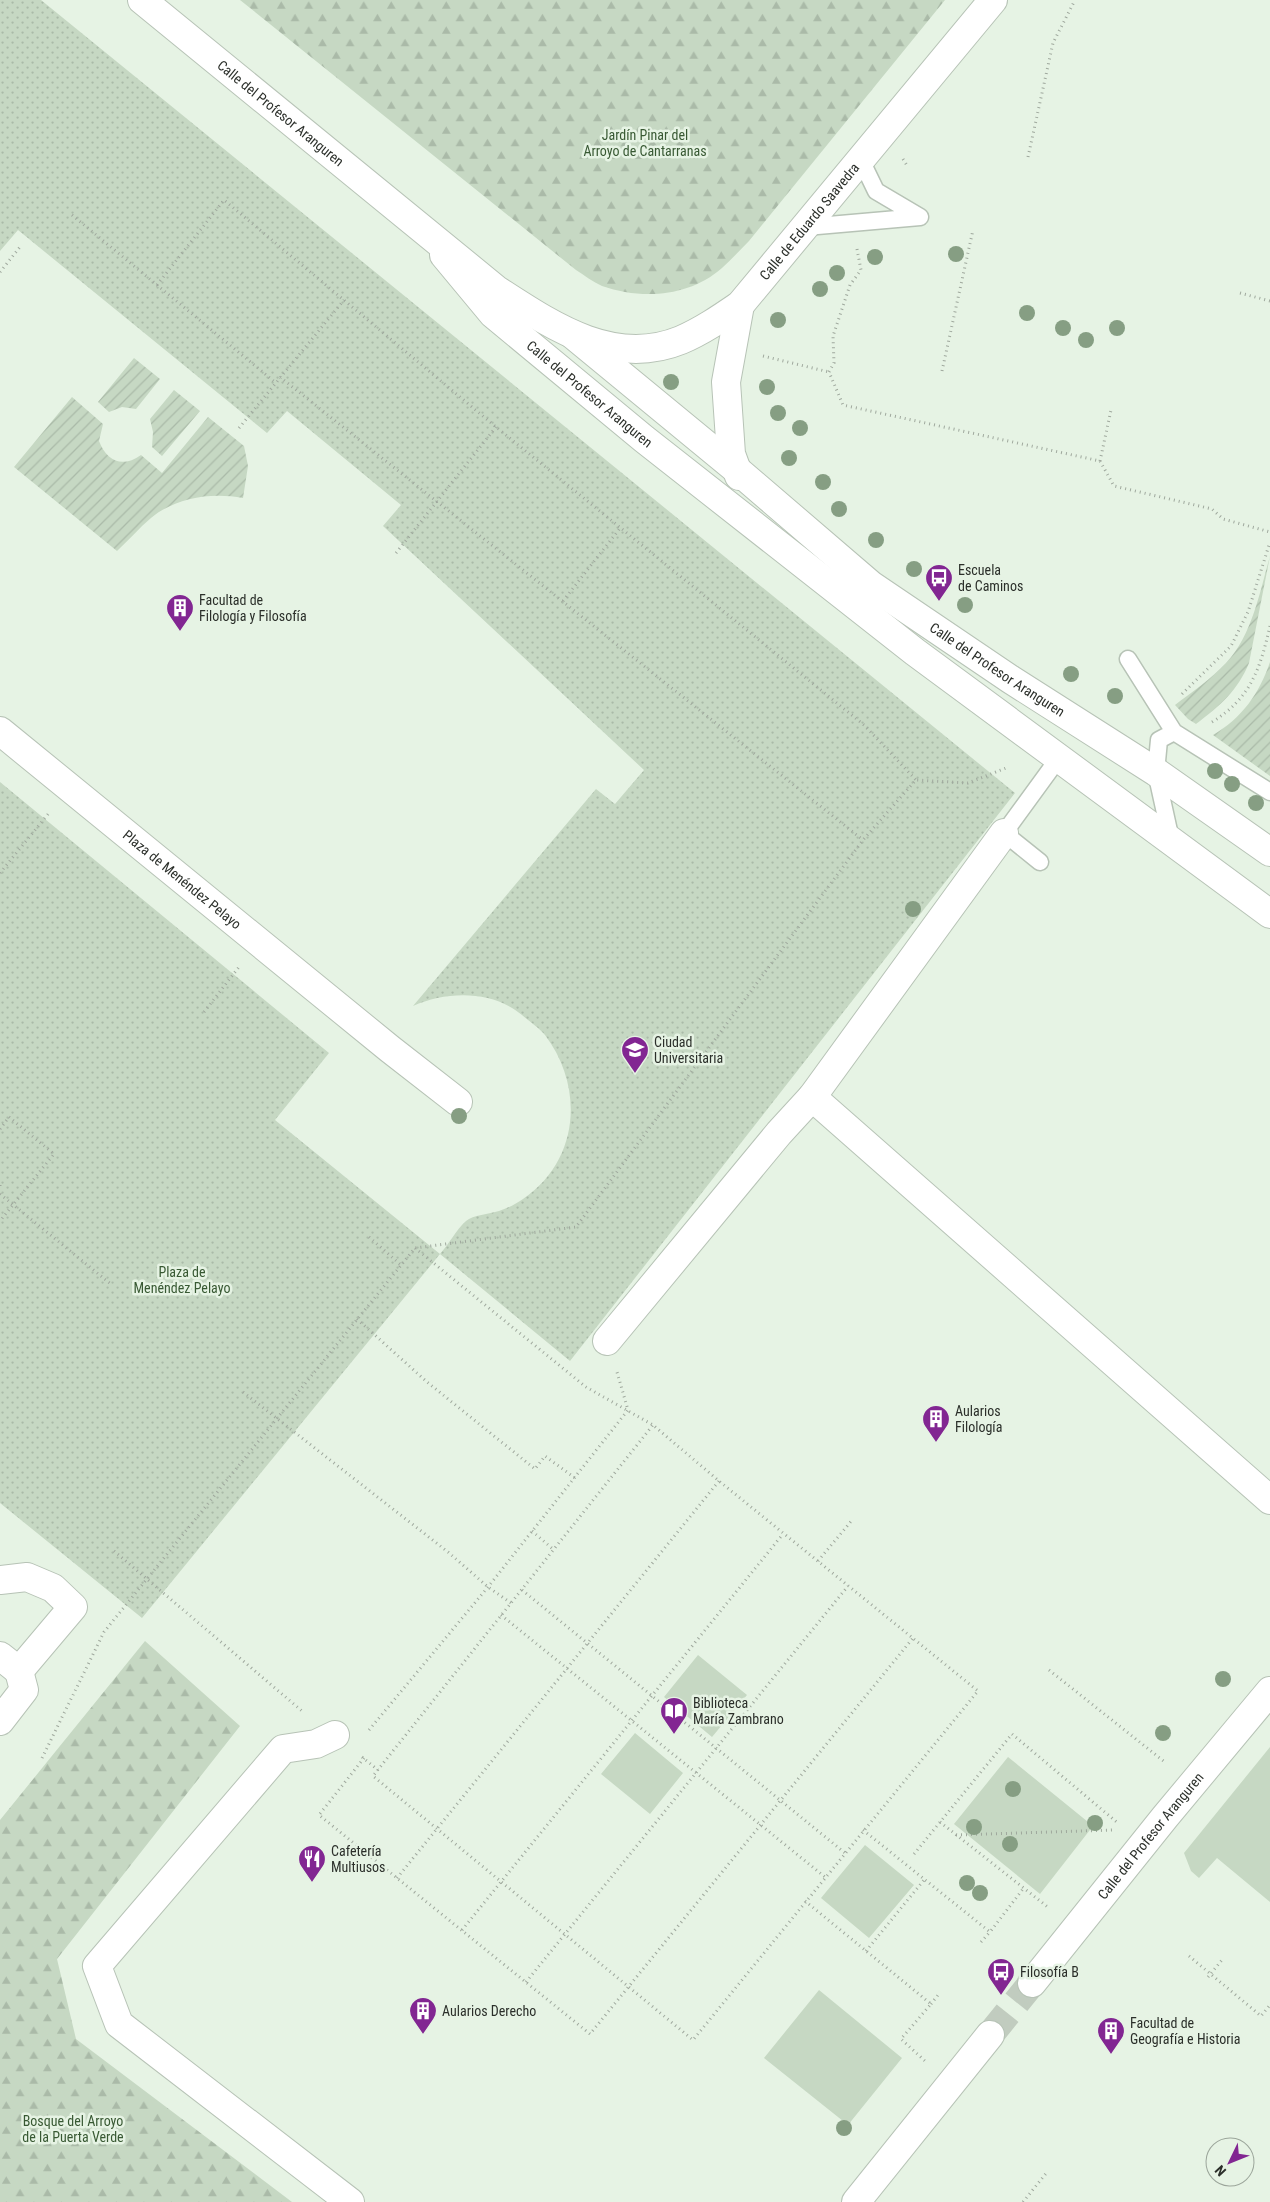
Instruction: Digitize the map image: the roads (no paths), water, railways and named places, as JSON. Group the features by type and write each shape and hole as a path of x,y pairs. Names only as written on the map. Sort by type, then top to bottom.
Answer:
{"street":[{"name":"Calle del Profesor Aranguren","path":"142,0 496,290 533,314 574,335 737,470 871,585 1010,679 1156,772 1270,852"},
{"name":"Calle de Eduardo Saavedra","path":"574,335 604,346 653,348 680,340 708,326 740,305 993,0"},
{"name":"Calle del Profesor Aranguren","path":"419,225 493,314 644,439 779,544 885,630 1270,914"},
{"name":"Calle del Profesor Aranguren","path":"740,305 726,382 732,454 755,515 779,544"},
{"name":"Plaza de Menéndez Pelayo","path":"0,731 458,1102"},
{"path":"607,1341 779,1133 812,1097 1004,833"},
{"path":"812,1097 1270,1500"},
{"path":"0,1580 27,1577 53,1588 73,1607 9,1664 24,1690 0,1721"},
{"name":"Calle del Profesor Aranguren","path":"1032,1983 1165,1817 1270,1691"},
{"path":"335,1735 316,1744 283,1749 97,1966 119,2024 350,2202"},
{"path":"856,2202 990,2035"}],"lane":[{"path":"806,227 920,217 876,190 861,160"},
{"path":"1128,659 1174,732 1270,792"},
{"path":"1171,840 1156,772 1159,740 1174,732"},
{"path":"1040,862 1004,833 1058,759"}],"tunnel":[{"path":"990,2035 1032,1983"}],"place":[{"name":"Escuela de Caminos","path":"939,602"},
{"name":"Facultad de Filología y Filosofía","path":"180,632"},
{"name":"Ciudad Universitaria","path":"635,1074"},
{"name":"Aularios Filología","path":"936,1443"},
{"name":"Biblioteca María Zambrano","path":"674,1735"},
{"name":"Cafetería Multiusos","path":"312,1883"},
{"name":"Filosofía B","path":"1001,1996"},
{"name":"Aularios Derecho","path":"423,2035"},
{"name":"Facultad de Geografía e Historia","path":"1111,2055"}],"park label":[{"name":"Jardín Pinar del Arroyo de Cantarranas","path":"645,144"},
{"name":"Bosque del Arroyo de la Puerta Verde","path":"73,2130"}]}
